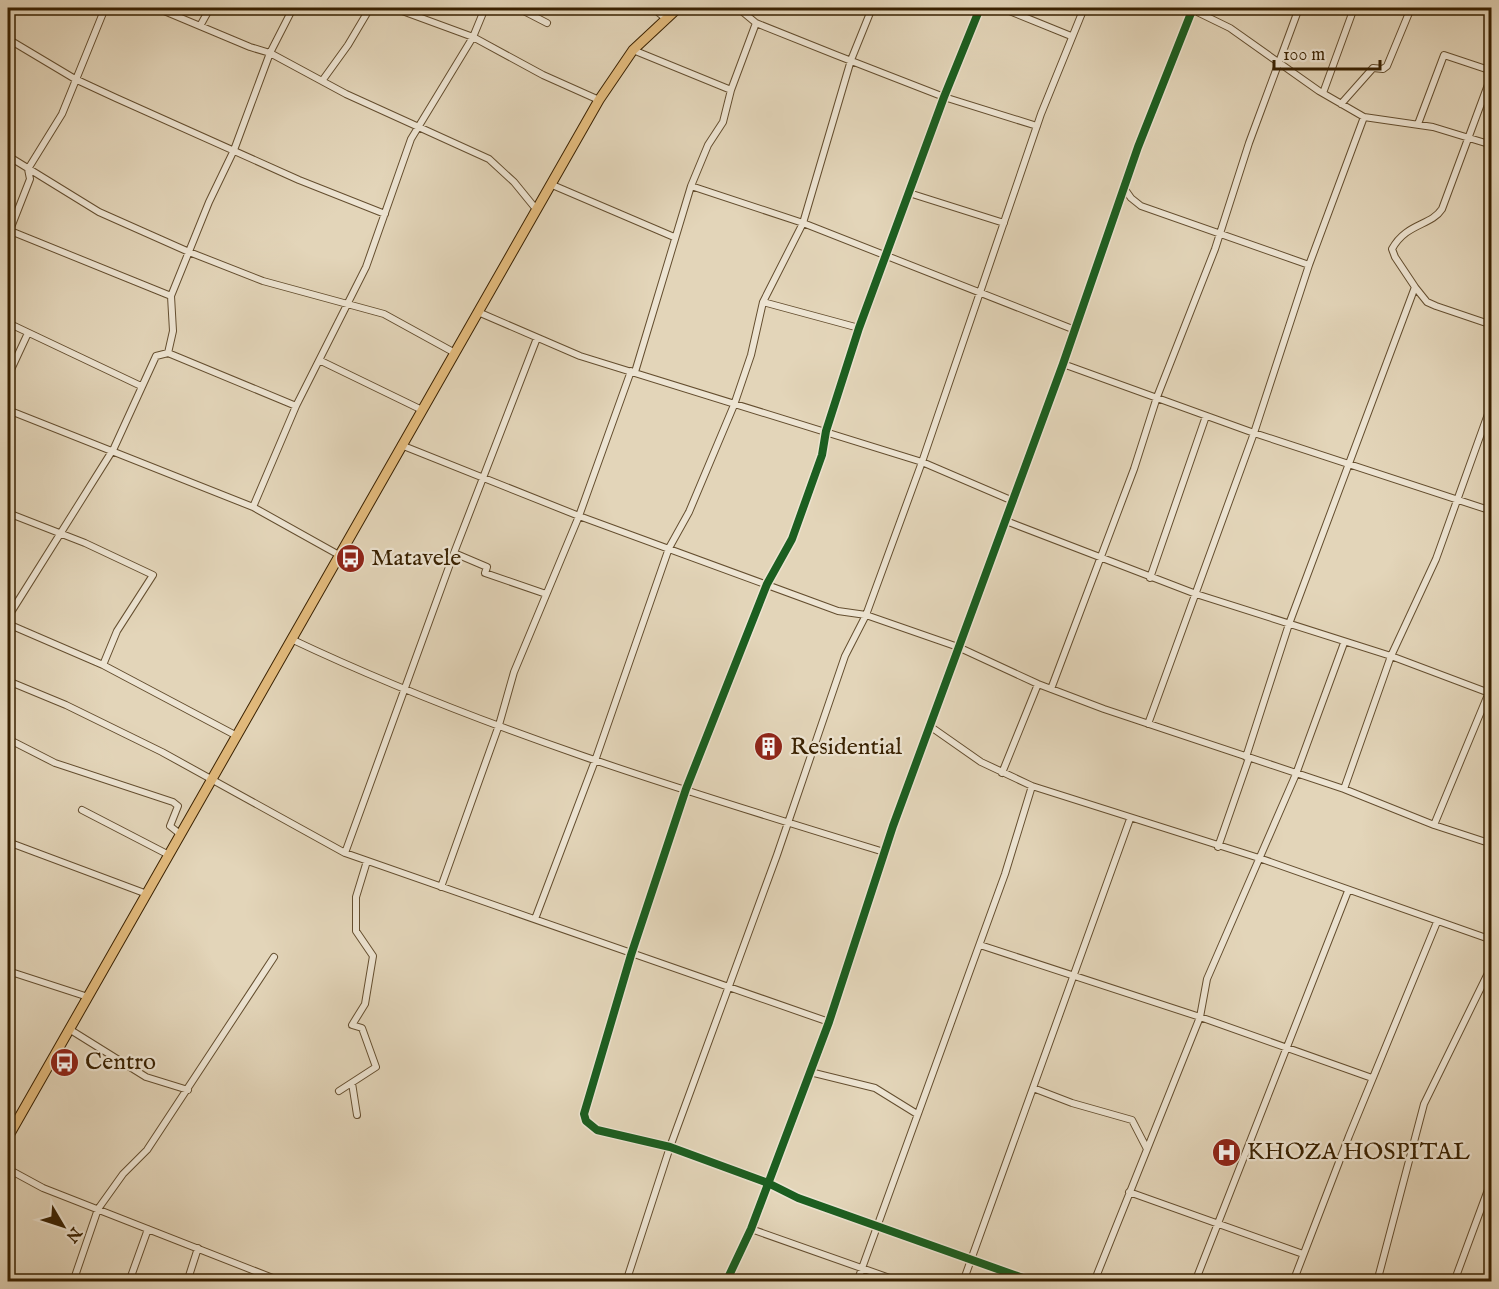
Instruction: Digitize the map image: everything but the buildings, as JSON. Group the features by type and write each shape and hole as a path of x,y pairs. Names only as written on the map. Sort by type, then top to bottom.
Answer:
{"highway":[{"path":"8,1137 598,100 633,50 664,18 678,8"}],"street":[{"path":"105,8 55,127 28,169 30,179 8,232 171,297"},
{"path":"157,8 270,53 417,128 496,164 536,209"},
{"path":"200,26 210,8"},
{"path":"168,353 173,331 171,297 209,202 234,150 270,53 293,8"},
{"path":"322,81 348,45 370,8"},
{"path":"394,8 473,37 543,75 598,100"},
{"path":"253,507 296,406 321,361 366,267 417,128 473,37 485,8"},
{"path":"518,8 547,23"},
{"path":"653,8 664,18"},
{"path":"738,8 756,22 944,97 1037,126"},
{"path":"535,919 596,758 669,548 689,512 734,405 749,362 763,302 803,223 851,60 872,8"},
{"path":"980,8 944,97 859,328 826,431 822,454 792,538 767,585 686,789 631,955 584,1114 586,1121 597,1130 670,1147 768,1183 798,1198 1034,1281"},
{"path":"1002,8 1071,36"},
{"path":"626,1281 670,1147 729,988 845,656 866,615 981,295 1037,126 1084,8"},
{"path":"726,1281 751,1229 829,1022 884,852 1191,8 1230,27 1323,93 1364,117 1419,124 1470,137 1491,145"},
{"path":"1051,688 1100,559 1157,397 1220,233 1278,62 1299,8"},
{"path":"1323,93 1354,8"},
{"path":"1341,104 1367,72 1373,68 1383,69 1387,66 1411,8"},
{"path":"441,887 500,725 514,672 579,516 633,371 691,186 708,145 723,122 731,90 756,22"},
{"path":"8,39 75,79 299,180 386,213"},
{"path":"633,50 731,90"},
{"path":"1419,124 1444,55 1491,72 1470,137 1438,215 1406,231 1392,249 1395,257 1427,302 1491,325"},
{"path":"1148,724 1254,433 1309,265 1364,117"},
{"path":"8,156 99,212 189,252 263,281 384,314 454,352"},
{"path":"550,184 674,237"},
{"path":"691,186 803,223 981,295 1075,330"},
{"path":"1124,188 1141,206 1309,265"},
{"path":"909,194 1004,223"},
{"path":"1218,847 1289,624 1415,287"},
{"path":"763,302 859,328"},
{"path":"478,312 580,356 922,462 1013,501"},
{"path":"8,323 141,386"},
{"path":"8,376 28,333"},
{"path":"345,853 454,554 537,338"},
{"path":"8,617 111,452 156,356 168,353 296,406"},
{"path":"321,361 422,410"},
{"path":"1063,364 1254,433 1351,463 1491,511"},
{"path":"1344,789 1392,656 1430,574 1491,403"},
{"path":"8,410 253,507 339,555"},
{"path":"1150,578 1206,416"},
{"path":"401,445 484,476 579,516 838,611 866,615 958,647 1038,684 1148,724 1344,789 1434,825 1491,844"},
{"path":"8,513 128,562 153,575 117,631 104,665"},
{"path":"1006,521 1150,578 1344,643 1392,656 1490,694"},
{"path":"454,554 487,567 485,573 546,594"},
{"path":"8,624 104,665 237,735"},
{"path":"291,639 405,690 500,725 686,789 884,852"},
{"path":"1094,1281 1200,1017 1207,979 1296,774 1344,643"},
{"path":"8,681 66,705 212,779 345,853 631,955 829,1022"},
{"path":"1002,773 1038,684"},
{"path":"1434,825 1490,694 1491,686"},
{"path":"931,728 1002,773 1032,786 1218,847 1259,858 1491,940"},
{"path":"8,739 55,763 173,802 178,806 170,826 180,834"},
{"path":"857,1281 980,945 1032,786"},
{"path":"82,810 169,855"},
{"path":"963,1281 1130,819"},
{"path":"8,842 147,894"},
{"path":"339,1091 376,1067 362,1028 352,1025 365,1004 373,956 356,931 356,897 367,861"},
{"path":"1195,1281 1348,891"},
{"path":"1293,1281 1372,1078 1437,922"},
{"path":"980,945 1200,1017 1372,1078"},
{"path":"73,1281 98,1209 123,1174 147,1150 274,957"},
{"path":"1377,1281 1424,1104 1491,965"},
{"path":"8,971 88,997"},
{"path":"69,1029 146,1077 188,1090"},
{"path":"813,1064 821,1074"},
{"path":"810,1072 875,1088 917,1114"},
{"path":"352,1083 357,1115"},
{"path":"1033,1088 1072,1103 1132,1120 1147,1149"},
{"path":"8,1169 44,1188 283,1281"},
{"path":"1454,1281 1491,1179"},
{"path":"1129,1192 1303,1254"},
{"path":"129,1281 148,1229"},
{"path":"751,1229 862,1270 901,1281"},
{"path":"187,1281 198,1248"}],"cycle path":[{"path":"980,8 944,97 859,328 826,431 822,455 792,539 767,584 686,789 631,955 584,1114 586,1121 597,1130 670,1147 768,1183 798,1198 1034,1282"},
{"path":"726,1282 751,1229 829,1022 893,826 1063,364 1138,147 1193,8"}],"place":[{"name":"Matavele","path":"350,558"},
{"name":"Residential","path":"769,747"},
{"name":"Centro","path":"64,1062"},
{"name":"KHOZA HOSPITAL","path":"1226,1152"}]}
